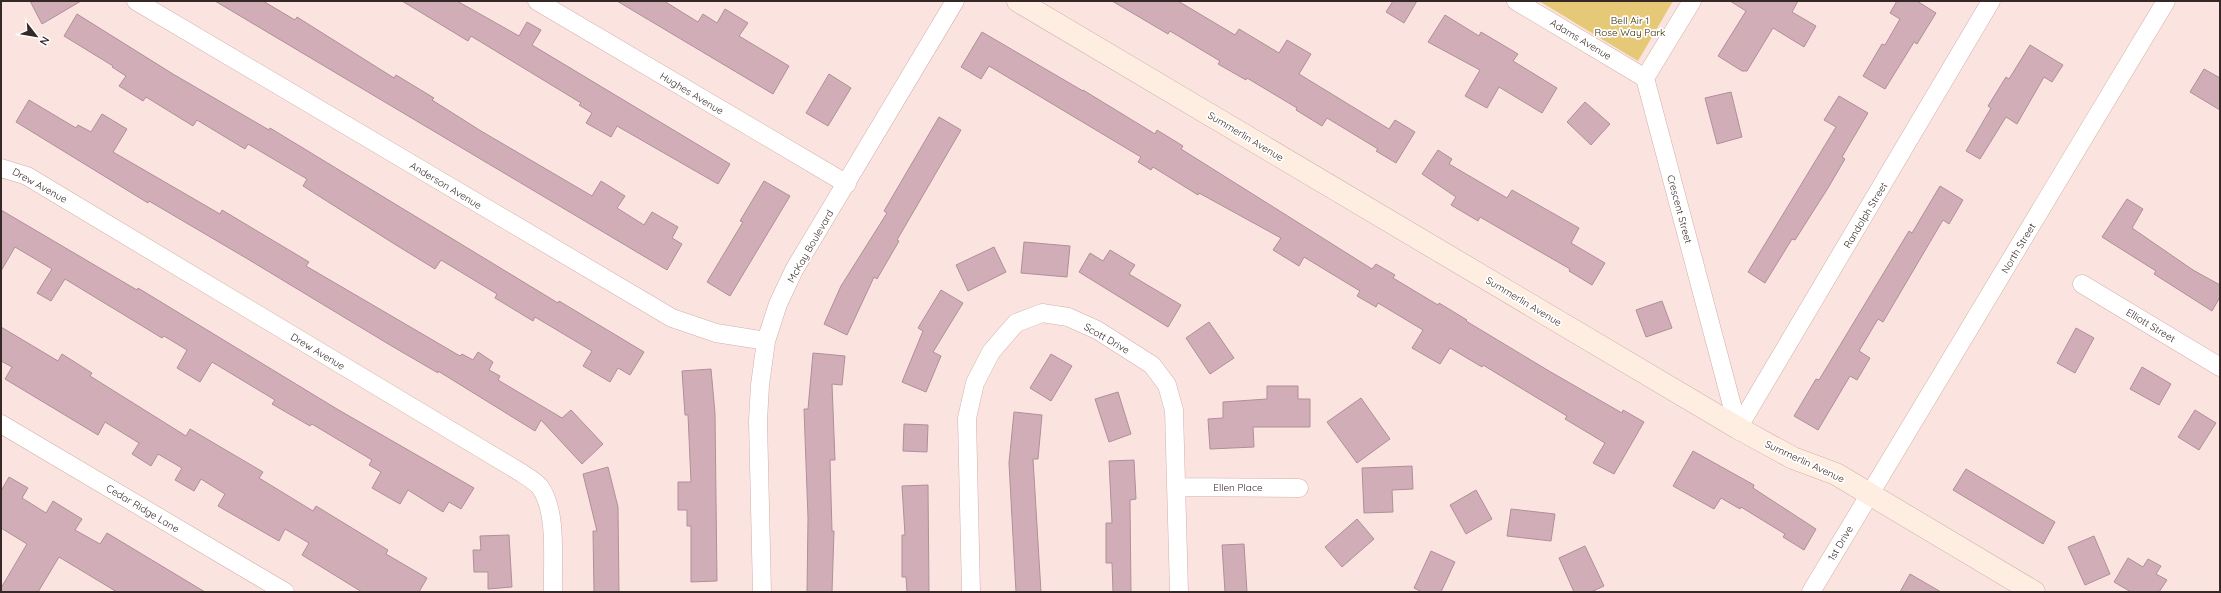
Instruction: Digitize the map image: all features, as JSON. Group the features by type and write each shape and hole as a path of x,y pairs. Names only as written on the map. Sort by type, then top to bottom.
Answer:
{"street":[{"name":"Anderson Avenue","path":"136,1 672,318 716,333 766,341"},
{"name":"Hughes Avenue","path":"536,1 846,184"},
{"name":"McKay Boulevard","path":"762,592 758,421 760,385 766,341 778,304 794,270 955,1"},
{"name":"Summerlin Avenue","path":"1018,1 1738,428 1793,458 1836,474 2034,592"},
{"name":"Adams Avenue","path":"1516,1 1646,78"},
{"path":"1646,78 1692,1"},
{"name":"Randolph Street","path":"1738,428 1991,1"},
{"name":"North Street","path":"1870,494 2166,1"},
{"name":"Crescent Street","path":"1646,78 1738,428"},
{"name":"Drew Avenue","path":"1,168 27,176 520,472 539,486 548,503 551,519 553,592"},
{"name":"Elliott Street","path":"2082,284 2220,367"},
{"name":"Scott Drive","path":"971,592 967,418 975,383 992,352 1016,322 1042,313 1068,317 1097,330 1152,365 1167,385 1174,410 1178,487 1179,592"},
{"name":"Cedar Ridge Lane","path":"1,424 285,592"},
{"name":"Ellen Place","path":"1178,487 1299,488"},
{"name":"1st Drive","path":"1811,592 1870,494"}],"green space":[{"name":"Bell Air 1 Rose Way Park","path":"1539,1 1673,1 1638,61"}],"building":[{"path":"30,1 81,1 42,24"},
{"path":"215,1 263,1 295,20 297,17 394,78 396,75 434,98 432,100 481,131 592,196 601,181 625,196 617,208 644,225 652,212 678,227 672,238 682,244 667,270"},
{"path":"402,1 457,1 519,36 527,22 541,30 532,45 730,164 718,184 617,126 611,137 586,123 592,113 579,105 581,103 471,36 468,41"},
{"path":"617,1 664,1 698,22 703,14 717,23 725,9 748,23 739,36 789,66 773,94"},
{"path":"1112,1 1178,1 1235,35 1239,29 1279,53 1287,40 1311,54 1299,74 1389,129 1395,120 1415,132 1396,163 1376,151 1378,149 1327,118 1322,126 1296,110 1297,108 1247,78 1246,80 1218,64 1220,61 1170,31 1168,34"},
{"path":"1393,1 1417,1 1404,23 1386,12"},
{"path":"1730,1 1798,1 1792,12 1816,26 1804,47 1773,28 1747,71 1742,71 1718,56 1746,11"},
{"path":"1897,1 1917,1 1936,13 1917,44 1914,42 1885,89 1863,76 1882,44 1885,45 1900,19 1890,13"},
{"path":"77,14 173,74 269,130 270,128 558,303 559,301 644,352 630,375 618,368 610,382 583,366 592,351 535,317 533,321 495,298 497,294 441,260 435,269 303,186 307,179 248,144 245,149 197,120 193,126 146,97 143,101 119,86 126,76 112,67 113,66 64,36"},
{"path":"1445,15 1479,36 1481,32 1518,54 1513,61 1557,88 1542,113 1499,87 1487,108 1465,96 1480,70 1428,42"},
{"path":"982,32 1083,90 1155,134 1157,130 1183,146 1181,149 1372,269 1376,264 1395,275 1393,278 1438,305 1439,303 1549,371 1622,413 1623,410 1644,422 1614,474 1593,463 1605,443 1565,419 1567,416 1483,365 1482,367 1450,348 1440,364 1412,348 1423,330 1378,303 1376,307 1357,296 1360,291 1304,257 1299,266 1273,250 1281,238 1199,193 1198,195 1153,167 1151,170 1138,162 1141,157 989,66 981,79 961,67"},
{"path":"2030,45 2063,65 2052,82 2044,77 2017,124 2006,117 1980,159 1966,151 1991,108 1988,106 2006,77 2009,79"},
{"path":"2204,69 2220,78 2220,110 2190,92"},
{"path":"829,74 851,88 828,126 806,113"},
{"path":"1731,92 1742,137 1717,144 1705,98"},
{"path":"1839,96 1868,113 1842,157 1845,159 1828,188 1795,240 1792,239 1765,283 1748,272 1836,127 1824,120"},
{"path":"29,100 76,128 78,125 91,132 102,114 127,129 113,152 220,214 222,210 309,262 306,266 460,356 462,354 473,360 478,352 493,362 489,370 500,376 498,380 562,418 571,410 603,444 582,464 541,420 535,431 438,371 438,373 149,201 148,203 16,122"},
{"path":"1585,102 1610,124 1591,145 1567,122"},
{"path":"939,117 961,130 897,240 899,241 877,279 874,277 847,335 824,324 841,286 887,213 884,211"},
{"path":"1438,150 1452,159 1449,164 1507,198 1512,190 1579,228 1571,243 1605,263 1592,285 1569,271 1570,269 1480,217 1478,221 1451,205 1456,197 1422,174"},
{"path":"764,181 790,196 730,296 707,282 743,222 740,221"},
{"path":"1940,186 1963,200 1949,224 1943,220 1883,322 1878,319 1859,351 1870,358 1857,380 1850,376 1818,430 1794,416 1816,379 1819,380 1909,231 1912,233"},
{"path":"2127,199 2143,209 2132,228 2193,270 2220,285 2220,297 2212,311 2154,274 2156,271 2102,237"},
{"path":"1,210 137,290 138,288 337,409 474,488 461,509 449,502 443,512 408,490 400,504 372,488 381,472 369,465 372,460 312,424 310,426 272,404 275,400 212,362 200,382 177,368 187,350 164,336 162,338 65,279 51,301 37,293 52,269 15,247 1,271"},
{"path":"1024,242 1070,246 1067,277 1021,273"},
{"path":"994,247 1006,272 968,291 956,265"},
{"path":"1110,250 1135,265 1129,274 1181,305 1168,327 1079,272 1090,253 1103,261"},
{"path":"941,290 963,303 933,352 941,356 926,392 902,382 923,331 918,328"},
{"path":"1662,301 1672,328 1646,337 1636,310"},
{"path":"1209,322 1234,358 1210,374 1186,338"},
{"path":"1,327 58,361 62,354 92,373 90,376 186,436 190,429 263,472 259,478 313,511 316,506 388,550 386,554 427,578 419,592 362,592 302,555 309,543 285,529 279,541 218,506 225,494 201,479 194,491 175,480 182,468 158,454 151,466 132,454 139,443 105,422 98,435 5,379 12,367 1,361"},
{"path":"2076,328 2094,338 2075,373 2057,363"},
{"path":"813,353 845,356 842,385 832,384 835,460 830,460 832,531 834,531 832,592 807,592 808,518 804,409 808,409"},
{"path":"1051,354 1072,366 1051,401 1030,388"},
{"path":"2142,367 2171,384 2159,405 2130,389"},
{"path":"711,369 715,413 717,581 691,582 691,526 687,526 687,510 678,510 678,482 691,482 688,415 685,415 682,371"},
{"path":"1267,386 1298,386 1298,399 1310,399 1310,427 1253,427 1254,447 1210,449 1208,419 1223,418 1223,402 1267,399"},
{"path":"1118,392 1131,434 1109,442 1095,399"},
{"path":"1361,398 1390,439 1357,463 1327,422"},
{"path":"2195,410 2216,423 2199,450 2178,437"},
{"path":"1014,412 1042,415 1038,459 1033,459 1041,592 1016,592 1009,463"},
{"path":"904,424 928,425 927,452 903,451"},
{"path":"1693,451 1754,485 1753,488 1816,529 1804,550 1783,537 1785,534 1741,507 1740,509 1721,498 1714,509 1673,486"},
{"path":"1134,460 1136,499 1130,500 1131,592 1113,592 1112,563 1106,563 1106,523 1112,523 1109,461"},
{"path":"1412,466 1413,489 1392,490 1393,512 1364,513 1362,468"},
{"path":"608,467 618,507 619,592 594,592 593,531 597,531 583,474"},
{"path":"1966,469 2055,522 2043,544 1953,490"},
{"path":"9,477 28,488 22,498 46,513 53,501 82,519 75,530 100,544 107,533 205,592 117,592 59,557 38,592 1,592 1,588 27,544 1,528 1,491"},
{"path":"928,485 929,592 907,592 906,577 902,577 902,535 905,535 902,486"},
{"path":"1476,490 1492,519 1466,534 1450,505"},
{"path":"1511,509 1555,514 1551,541 1507,536"},
{"path":"1357,519 1374,539 1342,567 1325,547"},
{"path":"509,535 512,587 488,589 488,572 474,572 473,550 481,550 480,536"},
{"path":"2094,536 2110,574 2085,585 2068,547"},
{"path":"1244,544 1247,592 1225,592 1222,545"},
{"path":"1585,546 1604,586 1591,592 1574,592 1559,558"},
{"path":"1431,551 1455,562 1441,592 1422,592 1414,588"},
{"path":"2128,558 2143,567 2148,559 2161,566 2156,574 2167,580 2159,592 2131,592 2114,582"},
{"path":"1910,574 1941,592 1900,592"}]}
